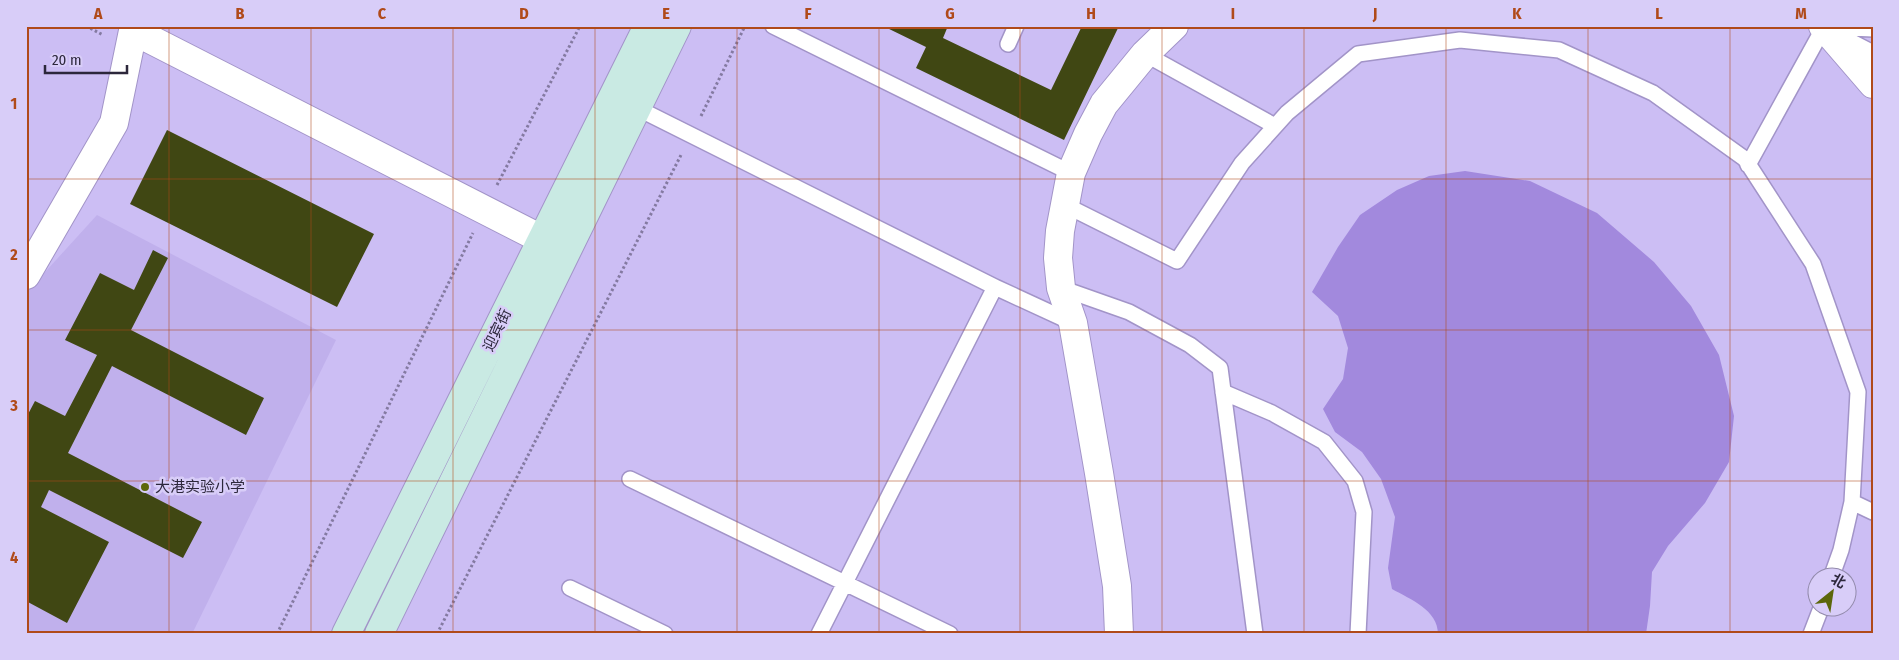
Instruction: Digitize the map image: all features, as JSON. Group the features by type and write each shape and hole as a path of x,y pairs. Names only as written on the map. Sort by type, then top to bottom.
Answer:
{"main road":[{"name":"迎宾街","path":"346,634 648,26"},
{"name":"迎宾街","path":"379,634 677,26"}],"street":[{"path":"1119,634 1117,586 1073,323 1061,288 1058,258 1071,173 1088,134 1104,104 1145,54 1174,26"},
{"path":"1823,27 1873,84"},
{"path":"26,275 114,123 134,29 566,252"}],"lane":[{"path":"773,26 1071,173"},
{"path":"1008,44 1016,26"},
{"path":"1823,27 1873,29"},
{"path":"1823,27 1873,53"},
{"path":"1748,165 1823,27"},
{"path":"1065,205 1177,261 1242,163 1287,113 1358,54 1460,40 1559,50 1653,93 1745,159 1813,264 1858,392 1852,502 1841,550 1835,568"},
{"path":"1145,54 1276,126"},
{"path":"637,108 995,287 1073,323"},
{"path":"819,634 995,287"},
{"path":"1061,288 1130,312 1190,345 1220,368 1255,634"},
{"path":"1223,392 1272,413 1324,442 1355,481 1364,512 1358,634"},
{"path":"630,479 950,634"},
{"path":"1852,502 1873,512"},
{"path":"570,588 665,634"},
{"path":"1812,634 1818,618"}],"path":[{"path":"277,634 485,209 580,26"},
{"path":"437,634 691,136 745,26"}],"shaded area":[{"path":"1465,171 1530,181 1597,213 1654,262 1691,306 1719,355 1734,416 1729,462 1705,503 1668,546 1652,572 1646,634 1438,634 1433,618 1422,606 1392,589 1388,568 1395,517 1381,479 1362,452 1335,432 1323,409 1343,379 1348,348 1338,316 1312,292 1338,247 1360,215 1397,190 1429,176"},
{"name":"大港实验小学","path":"97,215 336,340 192,634 26,634 26,293"}],"building":[{"path":"883,26 948,26 943,38 1051,90 1082,26 1119,26 1064,140 916,68 926,47"},
{"path":"167,130 374,234 337,307 130,204"},
{"path":"153,250 168,258 131,330 264,398 246,435 112,366 68,453 202,522 183,558 49,490 41,507 109,542 67,623 26,601 26,418 35,401 65,416 97,355 65,340 100,273 134,290"}],"place":[{"name":"大港实验小学","path":"145,487"}]}
